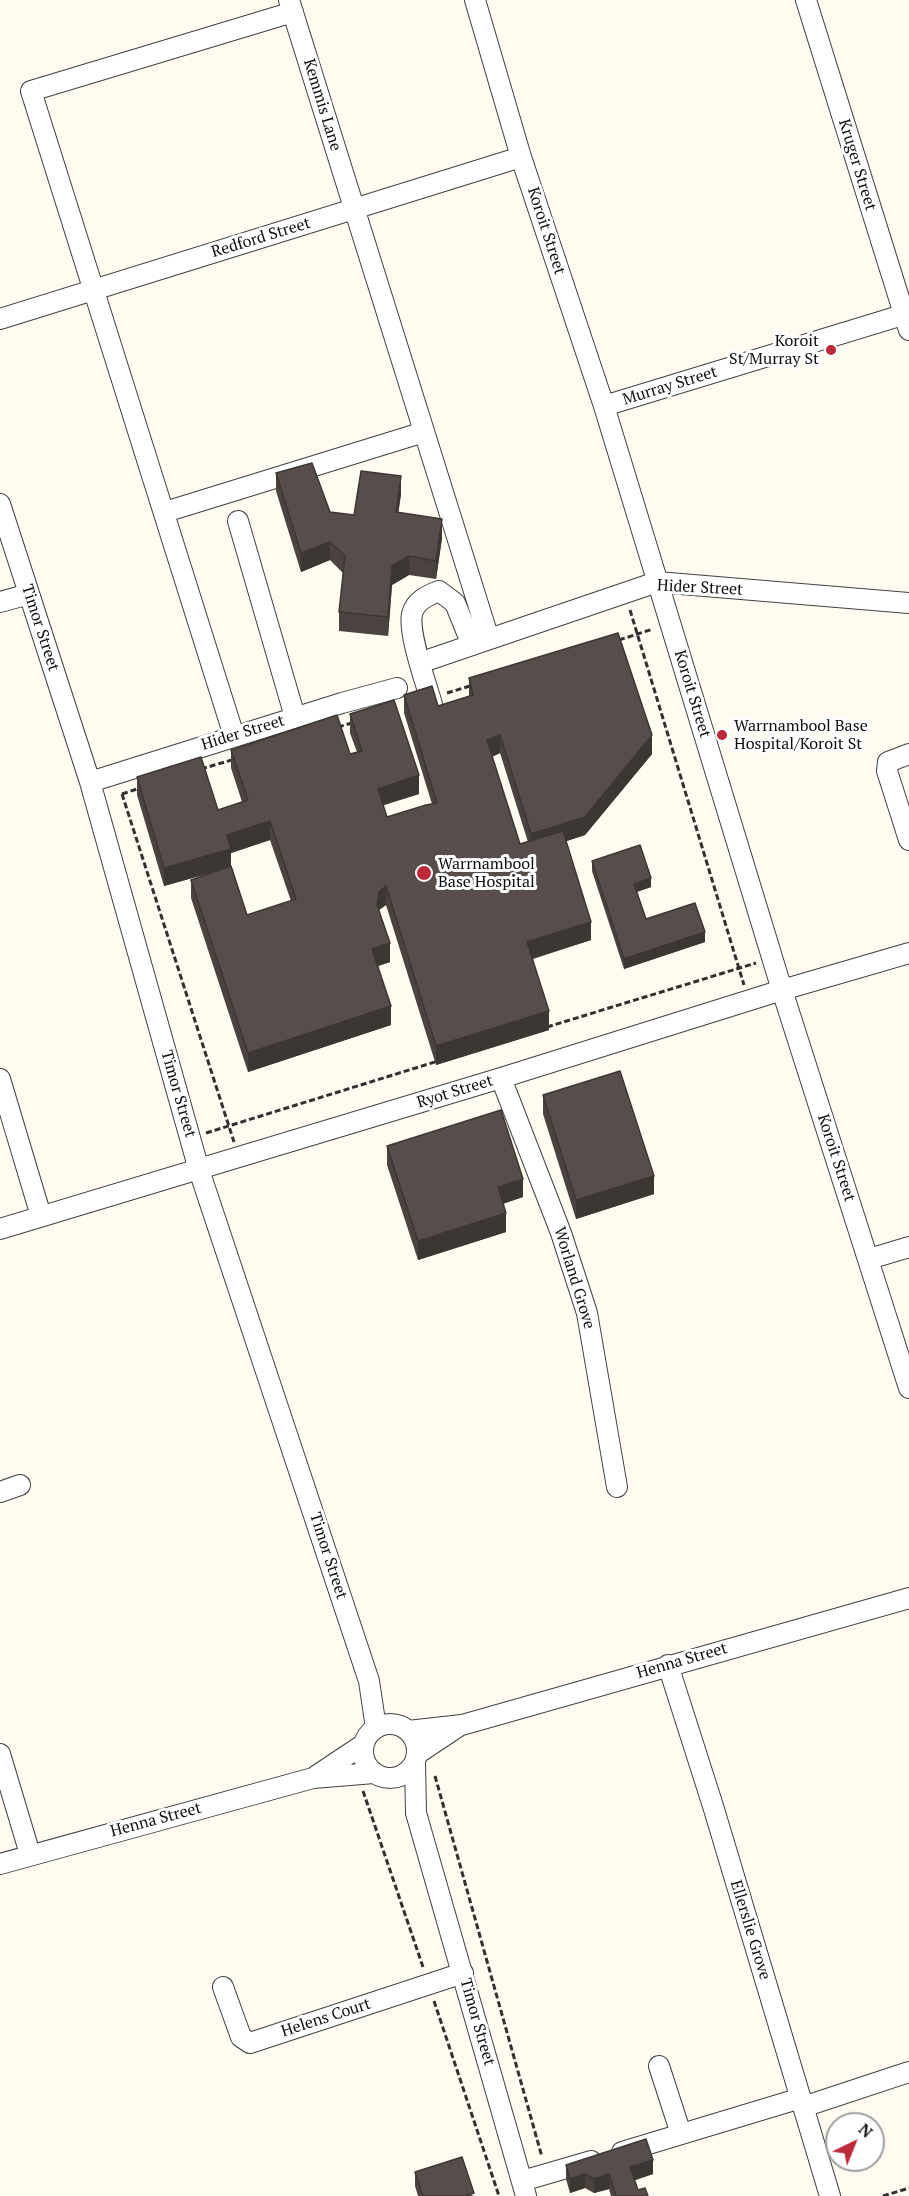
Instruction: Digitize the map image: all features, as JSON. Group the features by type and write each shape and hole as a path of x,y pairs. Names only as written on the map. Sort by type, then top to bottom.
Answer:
{"street":[{"name":"Koroit Street","path":"475,0 521,157 604,406 782,990 909,1388"},
{"name":"Kruger Street","path":"806,0 907,319"},
{"name":"Kemmis Lane","path":"291,6 424,432 481,642"},
{"path":"234,736 32,91 291,6"},
{"name":"Redford Street","path":"0,319 521,157"},
{"name":"Murray Street","path":"604,406 907,319"},
{"path":"165,512 424,432"},
{"name":"Timor Street","path":"0,504 90,782 199,1170 369,1681 376,1728"},
{"path":"238,521 295,717"},
{"name":"Hider Street","path":"431,659 657,582 909,603"},
{"path":"432,704 414,637 412,613 424,596 439,591 455,603 481,642"},
{"path":"0,602 29,594"},
{"name":"Hider Street","path":"90,782 295,717 397,688"},
{"path":"909,754 888,762 889,782 909,840"},
{"name":"Ryot Street","path":"0,1229 909,953"},
{"name":"Worland Grove","path":"501,1078 561,1233 587,1313 617,1487"},
{"path":"0,1079 40,1216"},
{"path":"869,1259 909,1247"},
{"path":"0,1492 20,1485"},
{"name":"Henna Street","path":"403,1728 462,1725 907,1596"},
{"name":"Ellerslie Grove","path":"668,1665 713,1806 830,2196"},
{"name":"Timor Street","path":"369,1681 403,1728"},
{"path":"390,1724 403,1728 417,1746 420,1755 405,1774 383,1776 366,1763 364,1744 376,1728 390,1724"},
{"name":"Henna Street","path":"420,1755 462,1725"},
{"name":"Henna Street","path":"313,1778 364,1744"},
{"path":"0,1754 30,1854"},
{"name":"Timor Street","path":"420,1755 416,1813 524,2189"},
{"name":"Timor Street","path":"383,1776 416,1813"},
{"name":"Henna Street","path":"0,1864 313,1778 383,1776"},
{"name":"Helens Court","path":"223,1987 241,2037 250,2043 463,1972"},
{"path":"658,2066 681,2134"},
{"path":"524,2189 547,2175 681,2134 909,2072"}],"path":[{"path":"625,593 749,1000"},
{"path":"115,774 239,1158"},
{"path":"546,1028 772,957"},
{"path":"191,1138 444,1059"},
{"path":"420,1755 547,2175"},
{"path":"883,2196 909,2188"}],"building":[{"path":"312,463 330,512 354,515 361,471 401,476 396,512 442,519 436,561 409,556 392,566 388,617 339,612 345,556 330,542 301,553 276,473"},
{"name":"Warrnambool Base Hospital","path":"618,633 652,735 585,817 531,834 500,735 487,740 520,844 563,831 591,922 527,942 549,1011 436,1046 386,886 379,892 377,905 390,943 372,949 391,1006 248,1053 191,880 231,866 247,915 296,899 270,821 227,835 231,849 164,868 137,777 201,757 218,810 248,800 231,750 337,715 350,754 362,751 350,714 394,700 419,775 378,789 387,817 437,803 404,695 432,686 438,706 473,695 469,678"},
{"path":"640,845 651,878 634,884 646,919 695,903 705,932 624,959 592,861"},
{"path":"620,1071 654,1176 576,1200 543,1095"},
{"path":"501,1110 523,1179 498,1187 506,1213 418,1241 387,1146"},
{"path":"646,2139 653,2160 630,2167 638,2190 645,2188 648,2196 616,2196 609,2174 594,2179 585,2174 570,2179 566,2165"},
{"path":"462,2157 474,2193 465,2196 423,2196 415,2172"}],"place":[{"name":"Koroit St/Murray St","path":"831,350"},
{"name":"Warrnambool Base Hospital/Koroit St","path":"722,735"},
{"name":"Warrnambool Base Hospital","path":"424,873"}]}
